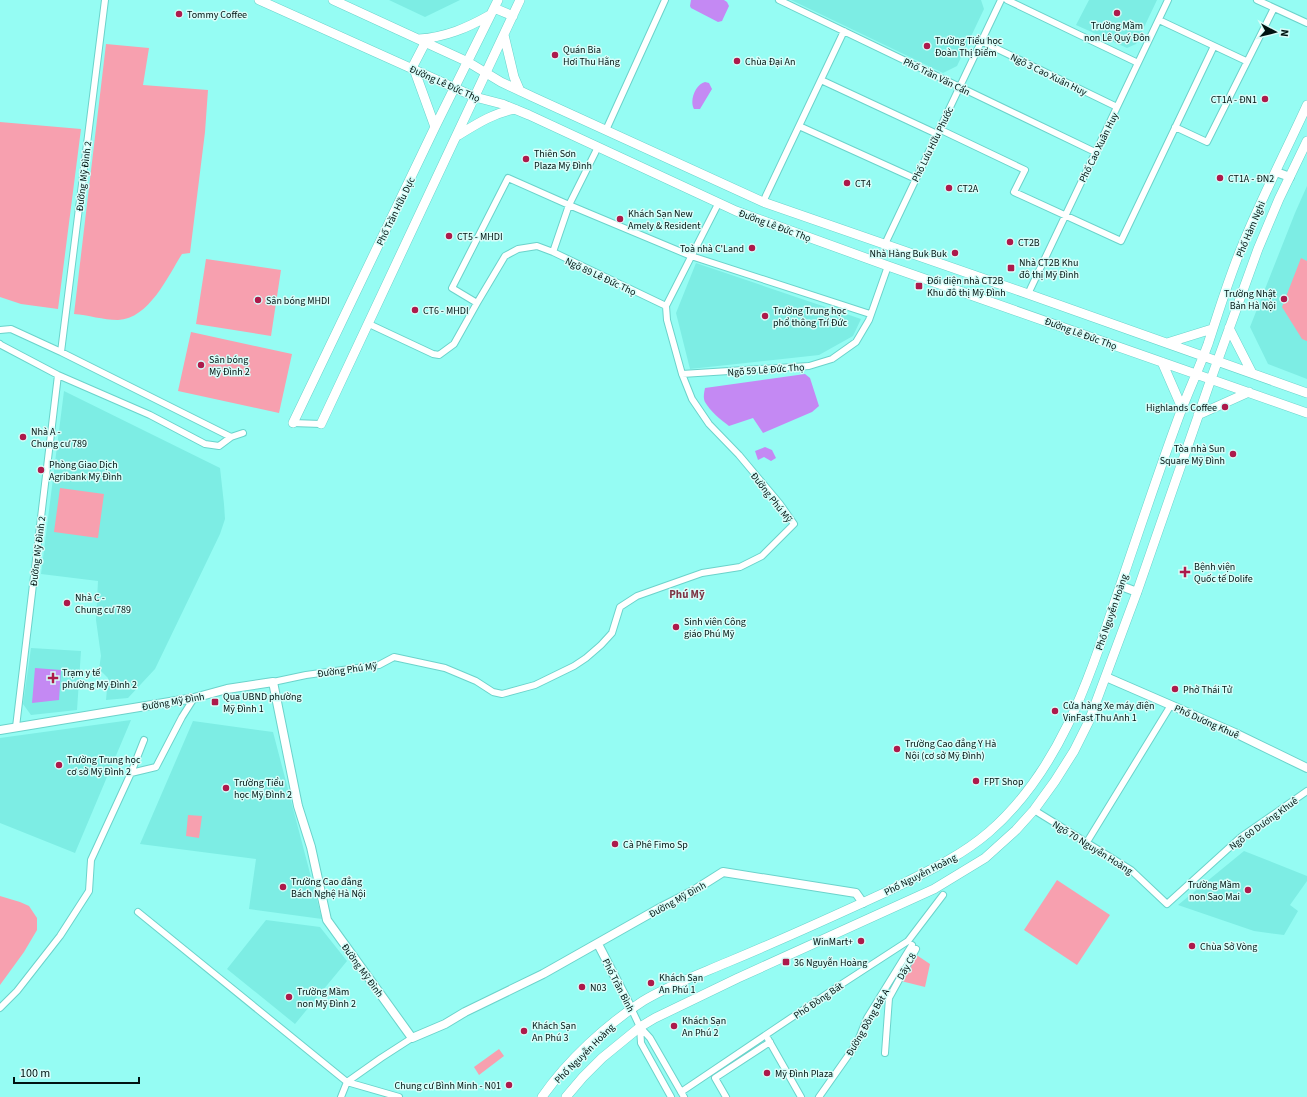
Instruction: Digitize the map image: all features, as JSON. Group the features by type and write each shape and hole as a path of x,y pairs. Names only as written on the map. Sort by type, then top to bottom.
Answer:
{"main road":[{"name":"Đường Lê Đức Thọ","path":"259,0 475,97 502,104 525,113 718,204 888,266 1307,413"},
{"name":"Đường Lê Đức Thọ","path":"333,0 468,62 532,97 763,202 1307,393"},
{"path":"321,424 520,0"},
{"path":"435,127 413,69 421,41 453,33 468,27 494,8 513,16"},
{"name":"Phố Trần Hữu Dực","path":"293,423 435,127 494,8"},
{"path":"504,35 514,77 520,91"},
{"path":"525,113 532,97"},
{"name":"Phố Hàm Nghi","path":"1196,374 1244,242 1307,105"},
{"path":"457,136 500,112 515,109"},
{"name":"Phố Hàm Nghi","path":"1211,379 1258,249 1307,141"},
{"path":"1230,328 1252,373"},
{"path":"1167,343 1212,329"},
{"path":"1162,362 1182,408"},
{"name":"Phố Nguyễn Hoàng","path":"542,1097 561,1074 599,1035 647,999 694,976 863,903 943,864 966,850 988,832 1025,795 1043,771 1071,720 1105,632 1182,408 1196,374"},
{"name":"Phố Nguyễn Hoàng","path":"566,1097 602,1058 640,1027 654,1018 934,889 985,858 1016,830 1034,810 1074,751 1089,721 1137,592 1211,379"},
{"path":"1198,415 1249,392"}],"street":[{"name":"Đường Mỹ Đình 2","path":"61,352 105,0"},
{"path":"606,130 665,0"},
{"name":"Phố Trần Văn Cẩn","path":"778,0 1095,152"},
{"name":"Phố Lưu Hữu Phước","path":"885,244 1001,0"},
{"path":"1007,0 1138,62"},
{"name":"Phố Cao Xuân Huy","path":"1028,294 1168,0"},
{"path":"1257,0 1307,24"},
{"path":"1175,128 1207,142 1246,61 1274,8"},
{"path":"1159,20 1246,61"},
{"path":"763,202 844,32"},
{"name":"Ngõ 3 Cao Xuân Huy","path":"981,41 1117,107"},
{"path":"821,80 1025,170 1014,192 1121,241 1214,46"},
{"path":"799,126 916,179"},
{"name":"Ngõ 89 Lê Đức Thọ","path":"598,147 569,206 553,252 666,306"},
{"path":"1276,172 1290,177"},
{"path":"477,303 452,288 508,178 569,206 691,256 870,314"},
{"path":"666,306 718,204"},
{"path":"369,324 433,354 439,355 454,344 505,256 518,249 537,246 553,252"},
{"name":"Ngõ 59 Lê Đức Thọ","path":"682,374 809,366 832,359 856,342 869,320 888,266"},
{"name":"Đường Phú Mỹ","path":"273,682 306,675 379,665 394,657 445,668 476,681 493,692 502,694 535,685 574,666 586,658 601,646 612,633 620,607 637,596 702,573 740,567 762,556 794,524 780,504 739,455 709,424 692,399 682,374 667,320 666,306"},
{"path":"0,330 11,329 61,352 231,437"},
{"path":"0,344 34,363 150,415 205,444 219,446 231,437 243,433"},
{"name":"Đường Mỹ Đình 2","path":"16,727 58,374"},
{"path":"293,423 321,424"},
{"path":"1121,586 1137,592"},
{"name":"Phố Dương Khuê","path":"1106,677 1234,733 1307,768"},
{"name":"Đường Mỹ Đình","path":"0,730 194,698 227,689 273,682 298,806 310,847 327,920 412,1038 444,1024 465,1012 544,974 658,908 693,891 723,872 856,894 863,903"},
{"path":"131,773 156,767 182,717 194,698"},
{"path":"1087,842 1171,705"},
{"path":"0,1008 17,991 50,948 89,891 91,860 131,773 144,740"},
{"name":"Ngõ 60 Dương Khuê","path":"1167,904 1241,837 1307,791"},
{"name":"Ngõ 70 Nguyễn Hoàng","path":"1034,810 1131,870 1167,904"},
{"name":"Phố Đồng Bát","path":"682,1095 766,1035 908,941 943,895"},
{"path":"138,912 347,1082 399,1097"},
{"name":"Phố Trần Bình","path":"598,944 640,1027 650,1038 682,1095"},
{"name":"Dãy C8","path":"885,1053 888,998 914,947"},
{"name":"Đường Đồng Bát A","path":"819,1097 857,1043 867,1018 914,947"},
{"name":"Phố Trần Bình","path":"640,1027 641,1044 671,1097"},
{"path":"766,1035 801,1097"},
{"path":"341,1097 347,1082 412,1038"},
{"path":"726,1097 715,1078 770,1042"}],"shaded area":[{"path":"389,0 460,0 425,17"},
{"path":"691,0 724,0 729,6 722,21 718,22 691,8"},
{"name":"Trường Tiểu học Đoàn Thị Điểm","path":"791,0 981,0 984,9 957,66 943,73"},
{"name":"Trường Mầm non Lê Quý Đôn","path":"1089,0 1157,0 1136,44 1127,48 1076,25"},
{"path":"106,44 149,48 143,85 208,90 205,132 190,253 182,254 164,284 148,304 129,318 118,320 74,314"},
{"path":"702,83 709,83 712,89 700,109 694,109 692,101 694,93"},
{"path":"0,122 81,129 58,309 21,304 0,297"},
{"name":"Trường Nhật Bản Hà Nội","path":"1307,186 1307,379 1268,364 1250,327"},
{"path":"1301,258 1307,261 1307,341 1302,339 1282,307"},
{"path":"206,259 281,270 271,336 196,324"},
{"name":"Trường Trung học phổ thông Trí Đức","path":"696,263 861,319 853,336 819,355 690,369 676,313"},
{"path":"191,332 292,354 279,413 178,391"},
{"path":"805,374 810,378 819,406 812,412 763,433 753,418 729,426 713,412 704,400 705,388"},
{"path":"64,391 220,468 225,519 220,534 155,669 128,698 106,700 108,678 99,669 101,656 96,620 98,581 41,574"},
{"path":"765,447 772,450 776,458 771,461 764,457 758,460 755,451"},
{"path":"60,488 104,494 98,538 54,532"},
{"name":"Trạm y tế phường Mỹ Đình 2","path":"31,648 81,651 77,710 31,715 23,704"},
{"path":"35,668 61,670 59,700 32,703"},
{"name":"Trường Trung học cơ sở Mỹ Đình 2","path":"131,720 75,853 0,823 0,738"},
{"name":"Trường Tiểu học Mỹ Đình 2","path":"193,721 273,732 322,919 249,909 256,859 140,844"},
{"path":"188,815 202,816 199,838 186,836"},
{"name":"Trường Mầm non Sao Mai","path":"1244,851 1307,876 1307,881 1290,905 1298,911 1284,935 1254,931 1178,905"},
{"path":"1057,880 1110,915 1077,965 1024,930"},
{"path":"0,896 29,906 37,918 37,930 24,952 0,985"},
{"name":"Trường Mầm non Mỹ Đình 2","path":"266,920 320,927 347,961 295,1024 227,969"},
{"path":"915,954 930,964 925,987 901,981"},
{"path":"499,1049 504,1056 479,1075 474,1067"}],"place":[{"name":"Trường Mầm non Lê Quý Đôn","path":"1117,13"},
{"name":"Tommy Coffee","path":"179,14"},
{"name":"Trường Tiểu học Đoàn Thị Điểm","path":"927,46"},
{"name":"Quán Bia Hơi Thu Hằng","path":"555,55"},
{"name":"Chùa Đại An","path":"737,61"},
{"name":"CT1A - ĐN1","path":"1265,99"},
{"name":"Thiên Sơn Plaza Mỹ Đình","path":"526,159"},
{"name":"CT1A - ĐN2","path":"1220,178"},
{"name":"CT4","path":"847,183"},
{"name":"CT2A","path":"949,188"},
{"name":"Khách Sạn New Amely & Resident","path":"620,219"},
{"name":"CT5 - MHDI","path":"449,236"},
{"name":"CT2B","path":"1010,242"},
{"name":"Toà nhà C'Land","path":"752,248"},
{"name":"Nhà Hàng Buk Buk","path":"955,253"},
{"name":"Nhà CT2B Khu đô thị Mỹ Đình","path":"1011,268"},
{"name":"Đối diện nhà CT2B Khu đô thị Mỹ Đình","path":"919,286"},
{"name":"Trường Nhật Bản Hà Nội","path":"1284,299"},
{"name":"Sân bóng MHDI","path":"258,300"},
{"name":"CT6 - MHDI","path":"415,310"},
{"name":"Trường Trung học phổ thông Trí Đức","path":"765,316"},
{"name":"Sân bóng Mỹ Đình 2","path":"201,365"},
{"name":"Highlands Coffee","path":"1225,407"},
{"name":"Nhà A - Chung cư 789","path":"23,437"},
{"name":"Tòa nhà Sun Square Mỹ Đình","path":"1233,454"},
{"name":"Phòng Giao Dịch Agribank Mỹ Đình","path":"41,470"},
{"name":"Bệnh viện Quốc tế Dolife","path":"1185,572"},
{"name":"Nhà C - Chung cư 789","path":"67,603"},
{"name":"Sinh viên Công giáo Phú Mỹ","path":"676,627"},
{"name":"Trạm y tế phường Mỹ Đình 2","path":"53,678"},
{"name":"Phở Thái Tử","path":"1175,689"},
{"name":"Qua UBND phường Mỹ Đình 1","path":"215,702"},
{"name":"Cửa hàng Xe máy điện VinFast Thu Anh 1","path":"1055,711"},
{"name":"Trường Cao đẳng Y Hà Nội (cơ sở Mỹ Đình)","path":"897,749"},
{"name":"Trường Trung học cơ sở Mỹ Đình 2","path":"59,765"},
{"name":"FPT Shop","path":"976,781"},
{"name":"Trường Tiểu học Mỹ Đình 2","path":"226,788"},
{"name":"Cà Phê Fimo Sp","path":"615,844"},
{"name":"Trường Cao đẳng Bách Nghệ Hà Nội","path":"283,887"},
{"name":"Trường Mầm non Sao Mai","path":"1248,890"},
{"name":"WinMart+","path":"861,941"},
{"name":"Chùa Sở Vòng","path":"1192,946"},
{"name":"36 Nguyễn Hoàng","path":"786,962"},
{"name":"Khách Sạn An Phú 1","path":"651,983"},
{"name":"N03","path":"582,987"},
{"name":"Trường Mầm non Mỹ Đình 2","path":"289,997"},
{"name":"Khách Sạn An Phú 2","path":"674,1026"},
{"name":"Khách Sạn An Phú 3","path":"524,1031"},
{"name":"Mỹ Đình Plaza","path":"767,1073"},
{"name":"Chung cư Bình Minh - N01","path":"509,1085"}],"district":[{"name":"Phú Mỹ","path":"687,594"}]}
